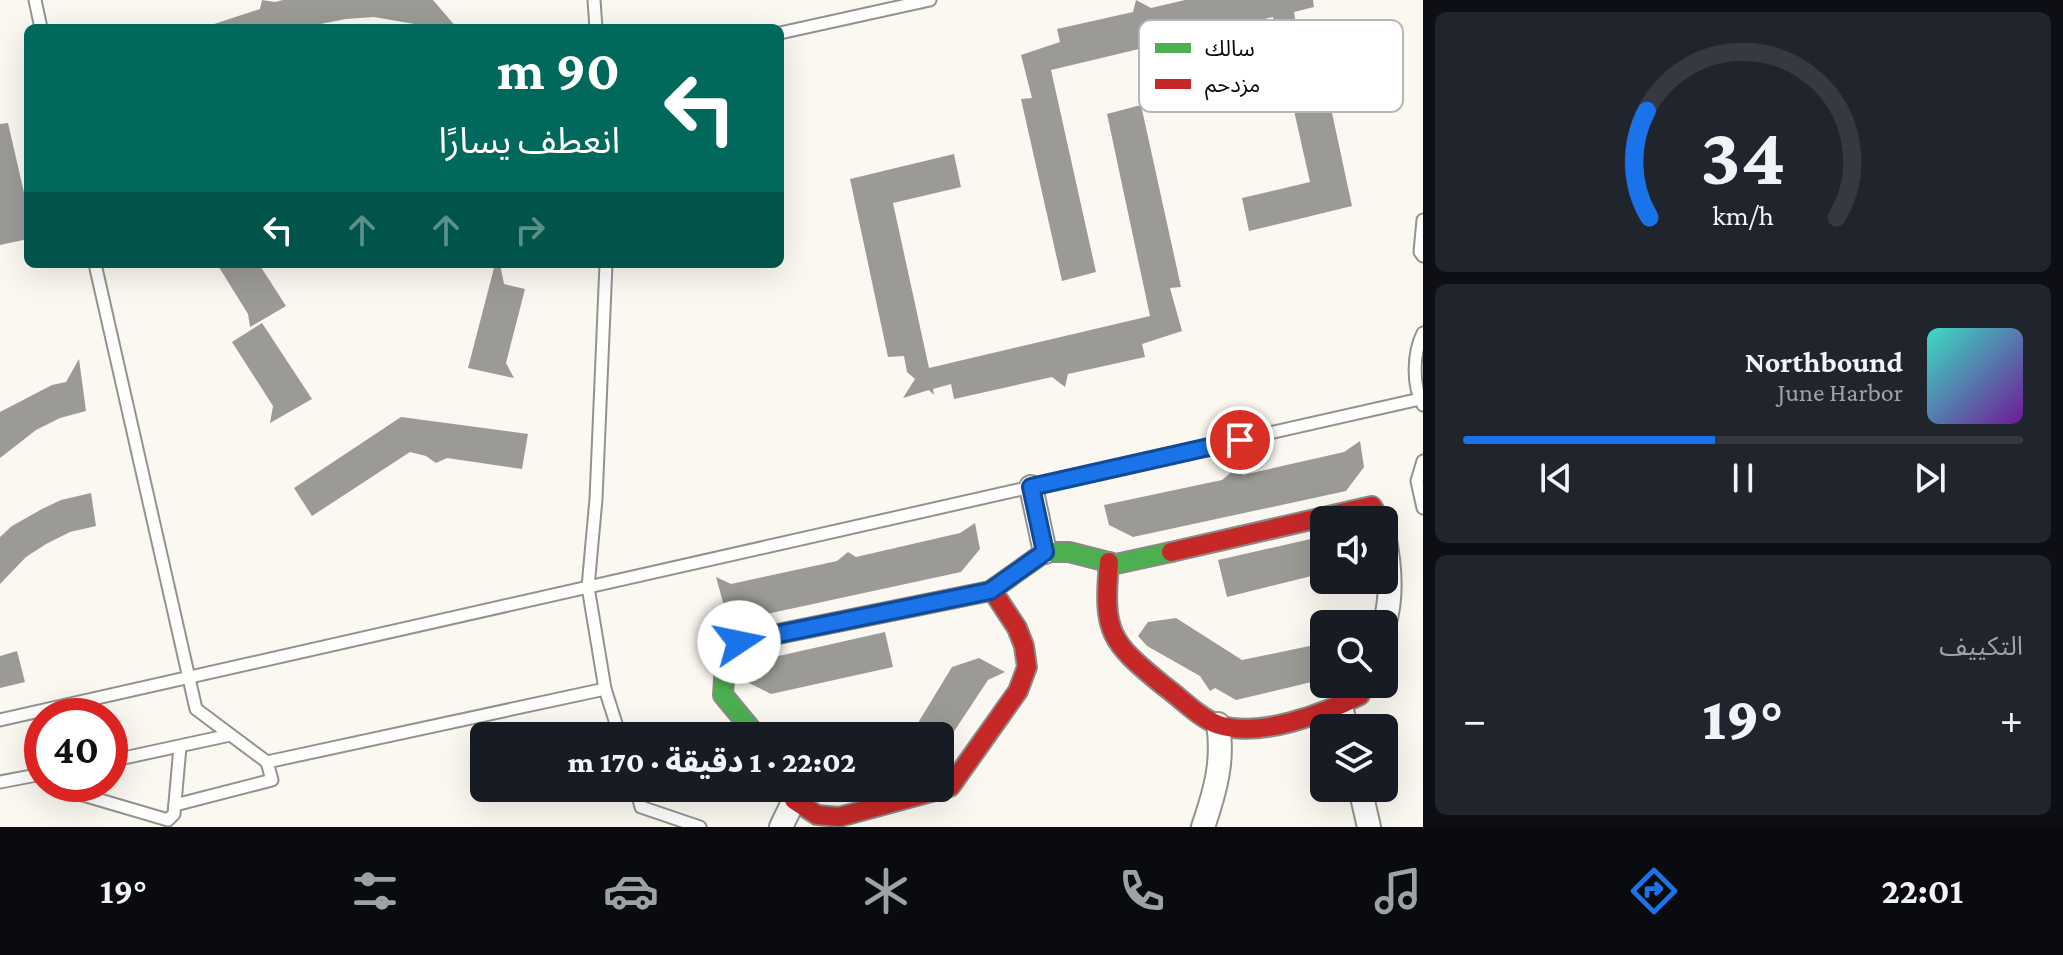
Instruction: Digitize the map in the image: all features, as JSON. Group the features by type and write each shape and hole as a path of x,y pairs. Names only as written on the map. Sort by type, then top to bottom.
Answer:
{"street":[{"path":"1031,487 1045,552"},
{"path":"745,722 723,695 725,665 739,642 990,591 1045,552 1069,552 1116,564 1310,520"},
{"path":"1109,562 1107,618 1122,648 1138,666 1218,724 1260,727 1310,717"},
{"path":"954,781 1018,691 1027,667 1017,628 990,591"},
{"path":"1203,827 1221,761 1218,724"},
{"path":"781,827 790,802"},
{"path":"802,802 817,815 839,817 894,802"},
{"path":"1363,802 1369,827"}],"lane":[{"path":"35,0 40,24"},
{"path":"594,0 596,24"},
{"path":"784,32 930,0"},
{"path":"1423,220 1420,252 1423,256"},
{"path":"96,268 196,709 267,762 272,780 175,805"},
{"path":"606,268 596,499 588,587 605,689 616,722"},
{"path":"0,720 1421,402 1415,369 1423,333"},
{"path":"1423,461 1417,481 1423,508"},
{"path":"267,762 605,689"},
{"path":"128,757 230,735"},
{"path":"107,802 168,820 174,814 180,747"},
{"path":"0,782 24,777"},
{"path":"640,802 641,807 700,827"}],"building":[{"path":"262,0 433,0 454,24 414,24 374,17 320,24 214,24 260,9"},
{"path":"1136,0 1151,8 1185,0 1313,0 1314,7 1294,12 1295,20 1274,20 1273,17 1260,20 1139,20 1139,49 1051,70 1096,272 1062,281 1021,99 1032,98 1021,55 1060,42 1057,29 1133,12"},
{"path":"1139,106 1139,112 1143,112 1181,287 1170,288 1182,331 1142,344 1145,357 1068,374 1065,387 1052,377 954,399 951,384 933,389 934,395 929,390 903,398 915,379 907,372 904,356 888,357 850,179 954,154 961,187 893,203 929,368 1150,316 1107,114"},
{"path":"1294,112 1332,112 1352,206 1249,231 1242,198 1310,182"},
{"path":"8,123 24,193 24,240 0,245 0,124"},
{"path":"219,268 262,268 286,306 250,327 248,314"},
{"path":"494,268 501,268 504,284 525,289 506,363 514,378 468,368"},
{"path":"262,323 312,399 270,423 273,406 232,342"},
{"path":"79,359 86,411 60,418 36,430 0,458 0,412 52,385 66,382"},
{"path":"401,417 528,434 522,469 447,458 436,463 426,456 410,452 312,516 294,488"},
{"path":"1360,441 1364,467 1346,491 1133,537 1109,525 1104,505 1222,480 1234,470 1243,475 1344,452"},
{"path":"91,493 96,526 70,532 46,544 26,557 0,584 0,537 12,526 42,509 61,500"},
{"path":"975,523 980,549 961,572 748,618 724,606 716,577 731,584 837,561 848,552 856,557 960,533"},
{"path":"1310,539 1310,576 1227,597 1218,560"},
{"path":"1176,618 1242,660 1310,646 1310,682 1236,700 1215,688 1210,691 1200,676 1147,646 1138,636 1148,622"},
{"path":"885,632 893,667 771,694 745,681 744,671 751,659 761,660"},
{"path":"17,651 25,682 0,688 0,656"},
{"path":"979,658 1005,672 988,680 954,731 954,722 919,722 952,667"}],"traffic: fast":[{"path":"745,722 723,695 725,665 739,642 990,591 1045,552 1069,552 1116,564 1171,552"}],"traffic: jam":[{"path":"1171,552 1310,520"},
{"path":"1109,562 1109,621 1121,646 1146,671 1212,722 1235,728 1272,726 1329,710 1354,698"},
{"path":"954,781 1018,691 1027,667 1017,628 990,591"},
{"path":"797,802 817,815 839,817 894,802"}],"route":[{"path":"739,642 990,591 1045,552 1031,487 1240,440"}]}
